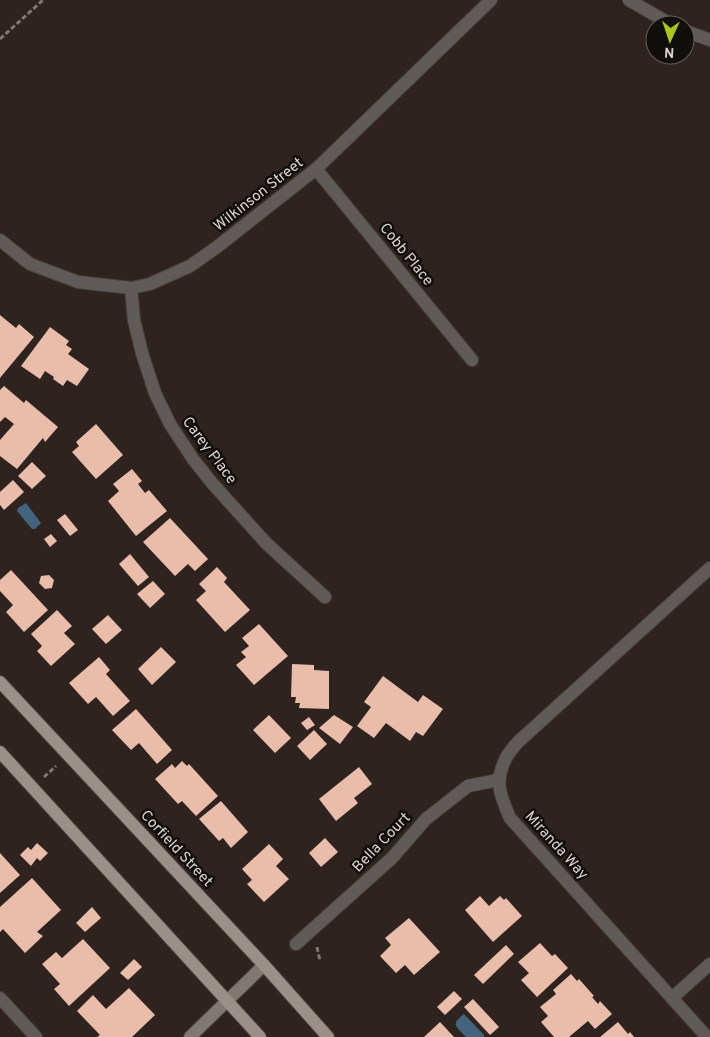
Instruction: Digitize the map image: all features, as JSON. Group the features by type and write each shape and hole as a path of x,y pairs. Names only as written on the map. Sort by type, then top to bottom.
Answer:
{"main road":[{"name":"Corfield Street","path":"0,682 264,965 328,1037"},
{"path":"0,752 260,1037"}],"street":[{"name":"Wilkinson Street","path":"0,240 30,264 78,282 131,288 150,284 190,266 316,169 491,0"},
{"path":"629,0 655,15"},
{"path":"695,35 710,40"},
{"name":"Cobb Place","path":"316,169 472,360"},
{"name":"Carey Place","path":"131,288 134,320 142,353 155,393 170,424 212,483 266,543 325,597"},
{"path":"498,780 506,757 518,742 710,568"},
{"name":"Bella Court","path":"296,944 392,858 426,818 468,786 498,780"},
{"name":"Miranda Way","path":"498,780 501,798 510,818 707,1037"},
{"path":"672,998 710,964"},
{"path":"190,1037 264,965"},
{"path":"0,998 36,1037"}],"path":[{"path":"0,39 43,0"},
{"path":"32,787 68,755"}],"water":[{"path":"26,503 41,523 35,529 32,529 17,511 18,508"},
{"path":"464,1014 484,1037 466,1037 457,1028 457,1021"}],"building":[{"path":"0,315 16,328 19,324 34,337 0,378"},
{"path":"50,327 69,341 66,345 72,349 68,354 89,369 77,386 67,380 63,386 45,371 40,379 21,366"},
{"path":"4,386 24,403 26,400 58,427 45,442 43,438 17,469 0,456 0,440 14,424 5,417 0,422 0,390"},
{"path":"96,424 123,455 96,479 72,452 79,446 76,442"},
{"path":"32,462 46,476 32,489 18,476"},
{"path":"132,469 142,481 138,484 145,493 149,490 167,511 136,536 108,501 119,491 113,484"},
{"path":"13,480 24,492 4,510 0,505 0,492"},
{"path":"65,514 78,530 70,536 57,520"},
{"path":"170,518 208,559 195,571 188,564 175,576 143,542"},
{"path":"51,534 57,541 50,547 44,539"},
{"path":"130,554 149,577 138,586 119,564"},
{"path":"217,567 227,578 224,582 250,610 225,632 196,600 206,591 199,584"},
{"path":"11,570 48,610 24,632 6,612 13,605 0,591 0,580"},
{"path":"49,575 54,580 52,588 45,589 39,583 41,576"},
{"path":"153,581 165,594 150,608 137,594"},
{"path":"57,610 72,626 64,633 75,644 51,666 37,651 42,646 31,634"},
{"path":"108,615 122,630 106,644 92,629"},
{"path":"259,624 288,656 254,685 236,665 246,657 241,652 249,646 242,638"},
{"path":"161,647 176,662 152,685 138,669"},
{"path":"99,657 110,670 106,674 130,701 113,716 96,697 88,704 69,683"},
{"path":"292,664 314,665 314,670 329,671 329,709 299,708 300,703 295,703 296,697 291,697"},
{"path":"383,676 418,702 423,695 443,709 423,736 416,732 410,741 386,723 374,738 357,726 371,707 364,702"},
{"path":"136,709 172,750 157,764 139,743 131,750 112,730"},
{"path":"269,715 291,738 275,753 253,730"},
{"path":"334,715 353,727 340,744 319,728"},
{"path":"309,717 315,725 307,730 301,723"},
{"path":"314,730 327,744 310,760 297,746"},
{"path":"182,761 187,766 189,764 218,796 196,816 182,801 178,804 155,779 172,764 175,768"},
{"path":"359,767 372,784 354,798 358,803 336,821 319,799"},
{"path":"221,801 248,832 231,848 223,838 219,841 199,819"},
{"path":"325,838 338,852 321,867 309,853"},
{"path":"37,843 48,853 40,861 37,858 31,866 20,855 28,847 31,850"},
{"path":"269,844 283,859 276,866 289,879 264,902 247,884 252,880 242,869"},
{"path":"0,853 20,875 0,893"},
{"path":"32,878 61,910 37,932 43,936 25,953 3,929 0,932 0,907"},
{"path":"480,896 489,906 500,896 504,900 506,898 522,916 493,942 465,910"},
{"path":"92,907 101,918 85,932 76,923"},
{"path":"409,918 440,952 414,975 405,965 396,973 380,956 391,945 385,938"},
{"path":"83,939 110,968 69,1006 54,989 60,984 42,964 56,952 62,958"},
{"path":"540,943 552,956 555,954 568,968 537,997 521,980 529,973 518,962"},
{"path":"506,945 514,954 483,984 474,975"},
{"path":"134,959 142,967 128,980 120,973"},
{"path":"571,974 577,981 579,979 594,996 592,997 598,1004 600,1001 612,1014 595,1029 588,1021 569,1037 554,1037 541,1022 548,1016 540,1007 556,994 553,990"},
{"path":"129,988 155,1015 132,1037 97,1037 100,1035 77,1011 93,995 106,1009"},
{"path":"454,991 462,999 445,1015 437,1007"},
{"path":"473,999 499,1027 490,1035 464,1007"},
{"path":"440,1022 454,1037 424,1037"},
{"path":"618,1022 628,1034 630,1032 634,1037 600,1037"}]}
